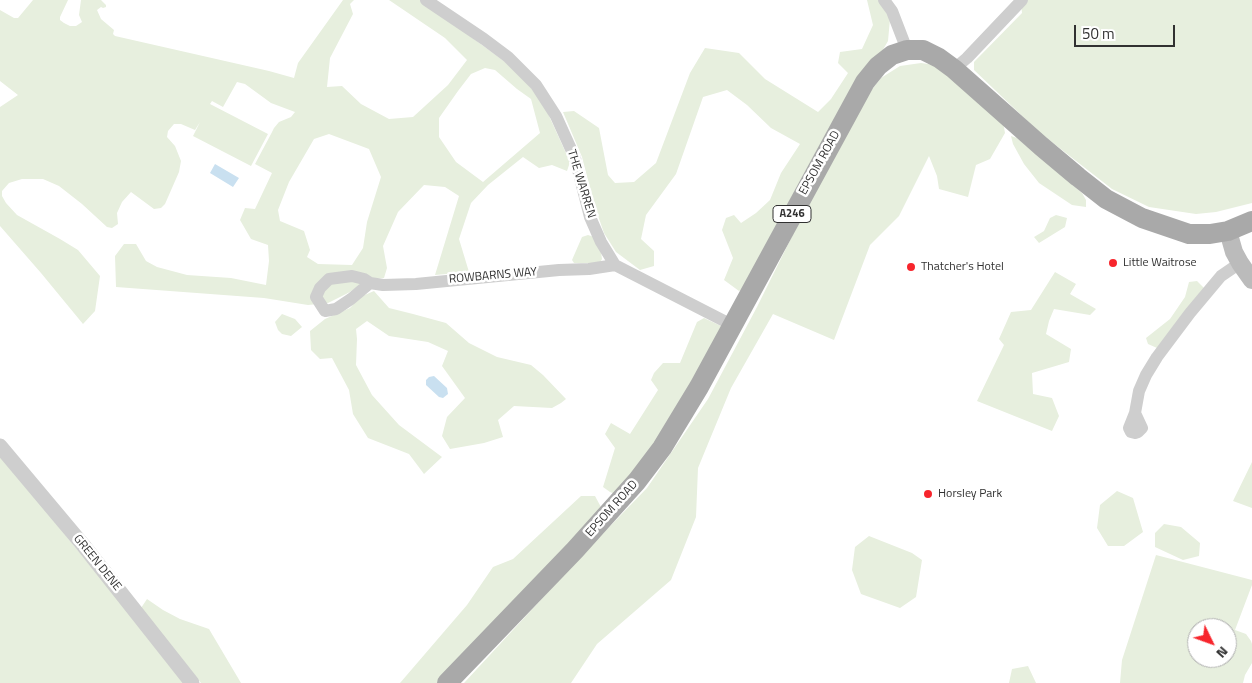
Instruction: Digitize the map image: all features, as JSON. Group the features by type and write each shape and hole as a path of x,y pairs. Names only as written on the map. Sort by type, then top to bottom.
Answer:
{"main road":[{"path":"907,50 923,50 939,58 1078,177 1106,199 1142,218 1189,234 1210,234 1228,231 1252,221"},
{"name":"EPSOM ROAD","path":"447,683 575,550 637,481 662,448 699,387 865,82 878,66 892,55 907,50"},
{"path":"1228,231 1234,252 1252,280"}],"street":[{"name":"THE WARREN","path":"426,0 508,57 536,85 556,116 575,158 590,217 615,265"},
{"path":"884,0 892,11 907,50"},
{"path":"954,69 967,58 1022,0"},
{"path":"1135,414 1139,391 1163,349 1221,276 1240,263"},
{"name":"ROWBARNS WAY","path":"370,283 383,285 416,284 559,270 589,269 615,265"},
{"path":"615,265 732,325"},
{"name":"GREEN DENE","path":"0,446 83,545 192,683"}],"green space":[{"path":"33,0 68,0 60,20 70,26 76,26 82,22 79,15 81,0 101,0 106,7 101,7 97,10 101,19 114,30 113,34 115,36 294,78 298,63 343,0 354,0 350,4 353,14 330,58 327,87 342,86 361,104 389,119 413,117 448,85 467,60 445,38 389,0 421,0 520,73 545,107 570,162 567,171 552,165 539,168 523,157 488,185 471,203 459,239 469,272 435,275 459,196 445,187 424,185 398,212 383,246 387,268 384,278 373,279 328,303 308,305 264,298 116,287 115,256 124,244 136,244 146,261 157,267 187,275 231,278 266,285 269,261 268,245 251,239 240,220 245,208 255,209 272,173 255,164 274,128 279,122 291,117 295,112 271,103 245,84 237,82 223,107 212,101 210,104 268,134 251,166 193,136 200,122 195,130 181,124 174,124 168,131 167,137 175,146 181,161 179,172 165,204 161,208 154,209 131,192 122,202 117,213 118,224 112,228 107,227 59,186 43,179 22,179 9,183 2,191 2,196 6,203 17,215 78,250 100,276 95,311 83,324 0,226 0,107 18,95 0,81 0,10 14,18 18,18","holes":["485,68 495,70 531,99 540,133 483,182 456,162 439,137 439,118 471,74","329,134 369,149 381,177 367,222 363,248 352,265 318,264 307,257 310,250 304,231 280,221 278,210 289,182 314,139"]},
{"path":"867,0 880,0 890,19 888,41 747,286 739,291 724,280 733,258 722,230 726,218 734,215 741,223 770,200 781,173 800,144 771,128 747,105 727,90 703,97 676,174 646,215 641,239 654,251 654,266 640,270 616,252 604,233 582,157 563,112 574,111 599,128 608,175 615,183 634,182 656,163 690,73 705,48 739,53 765,79 818,112 831,99 848,73 838,63 840,52 862,49 873,25"},
{"path":"1024,0 1252,0 1252,203 1216,212 1196,214 1149,207 1112,189 1039,132 974,70 974,62 1022,13 1021,4"},
{"path":"921,63 942,66 1003,122 1005,133 990,159 976,165 968,197 939,189 937,176 929,156 899,216 870,245 834,340 773,314 731,388 698,468 696,517 671,580 597,644 571,683 464,683 647,488 708,399 757,307 810,200 865,98 881,78 900,66"},
{"path":"1011,136 1017,138 1082,193 1086,200 1086,207 1072,205 1039,183 1024,164 1013,144"},
{"path":"1056,215 1067,218 1065,227 1039,243 1034,237 1044,231 1050,218"},
{"path":"588,235 594,237 601,252 602,259 600,263 574,263 572,260 582,237"},
{"path":"1055,272 1076,284 1070,294 1096,309 1090,315 1054,309 1049,321 1046,334 1071,349 1069,362 1032,373 1033,394 1052,398 1059,416 1052,431 977,401 1004,345 999,339 1011,312 1031,310"},
{"path":"1197,281 1205,289 1157,348 1148,344 1146,338 1170,319 1185,297 1189,282"},
{"path":"374,291 389,308 446,323 469,343 497,357 531,365 566,399 552,408 514,406 498,420 503,437 484,443 450,449 442,436 447,417 465,398 442,366 448,351 428,342 389,336 367,321 356,329 356,365 372,395 399,425 442,457 424,474 409,454 368,438 353,414 349,390 332,358 320,359 311,350 310,331 325,319 350,308 360,297"},
{"path":"282,314 295,319 302,327 291,336 282,334 275,322"},
{"path":"704,318 721,326 724,331 693,389 617,495 610,492 603,487 615,448 605,434 611,423 630,434 658,390 651,380 654,373 663,363 680,363 697,322"},
{"path":"0,455 186,683 0,683"},
{"path":"1252,462 1252,508 1233,501"},
{"path":"1117,491 1133,498 1143,532 1124,546 1108,546 1097,528 1100,505"},
{"path":"581,496 595,496 602,509 439,683 400,683 467,605 493,567 513,559"},
{"path":"1164,524 1181,527 1200,543 1199,556 1183,560 1155,547 1155,533"},
{"path":"869,536 912,553 922,560 916,597 900,608 861,594 852,570 855,547"},
{"path":"1156,555 1252,580 1252,585 1237,625 1237,618 1187,618 1187,668 1237,668 1237,631 1246,634 1252,644 1252,663 1243,683 1120,683 1122,660"},
{"path":"147,599 180,619 209,629 241,683 201,683 141,608"},
{"path":"1028,666 1036,683 1009,683 1012,669"}],"water":[{"path":"215,164 239,178 233,187 210,173"},
{"path":"434,376 447,388 448,394 443,398 439,397 426,385 426,380"}],"place":[{"name":"Little Waitrose","path":"1113,263"},
{"name":"Thatcher's Hotel","path":"911,267"},
{"name":"Horsley Park","path":"928,494"}]}
